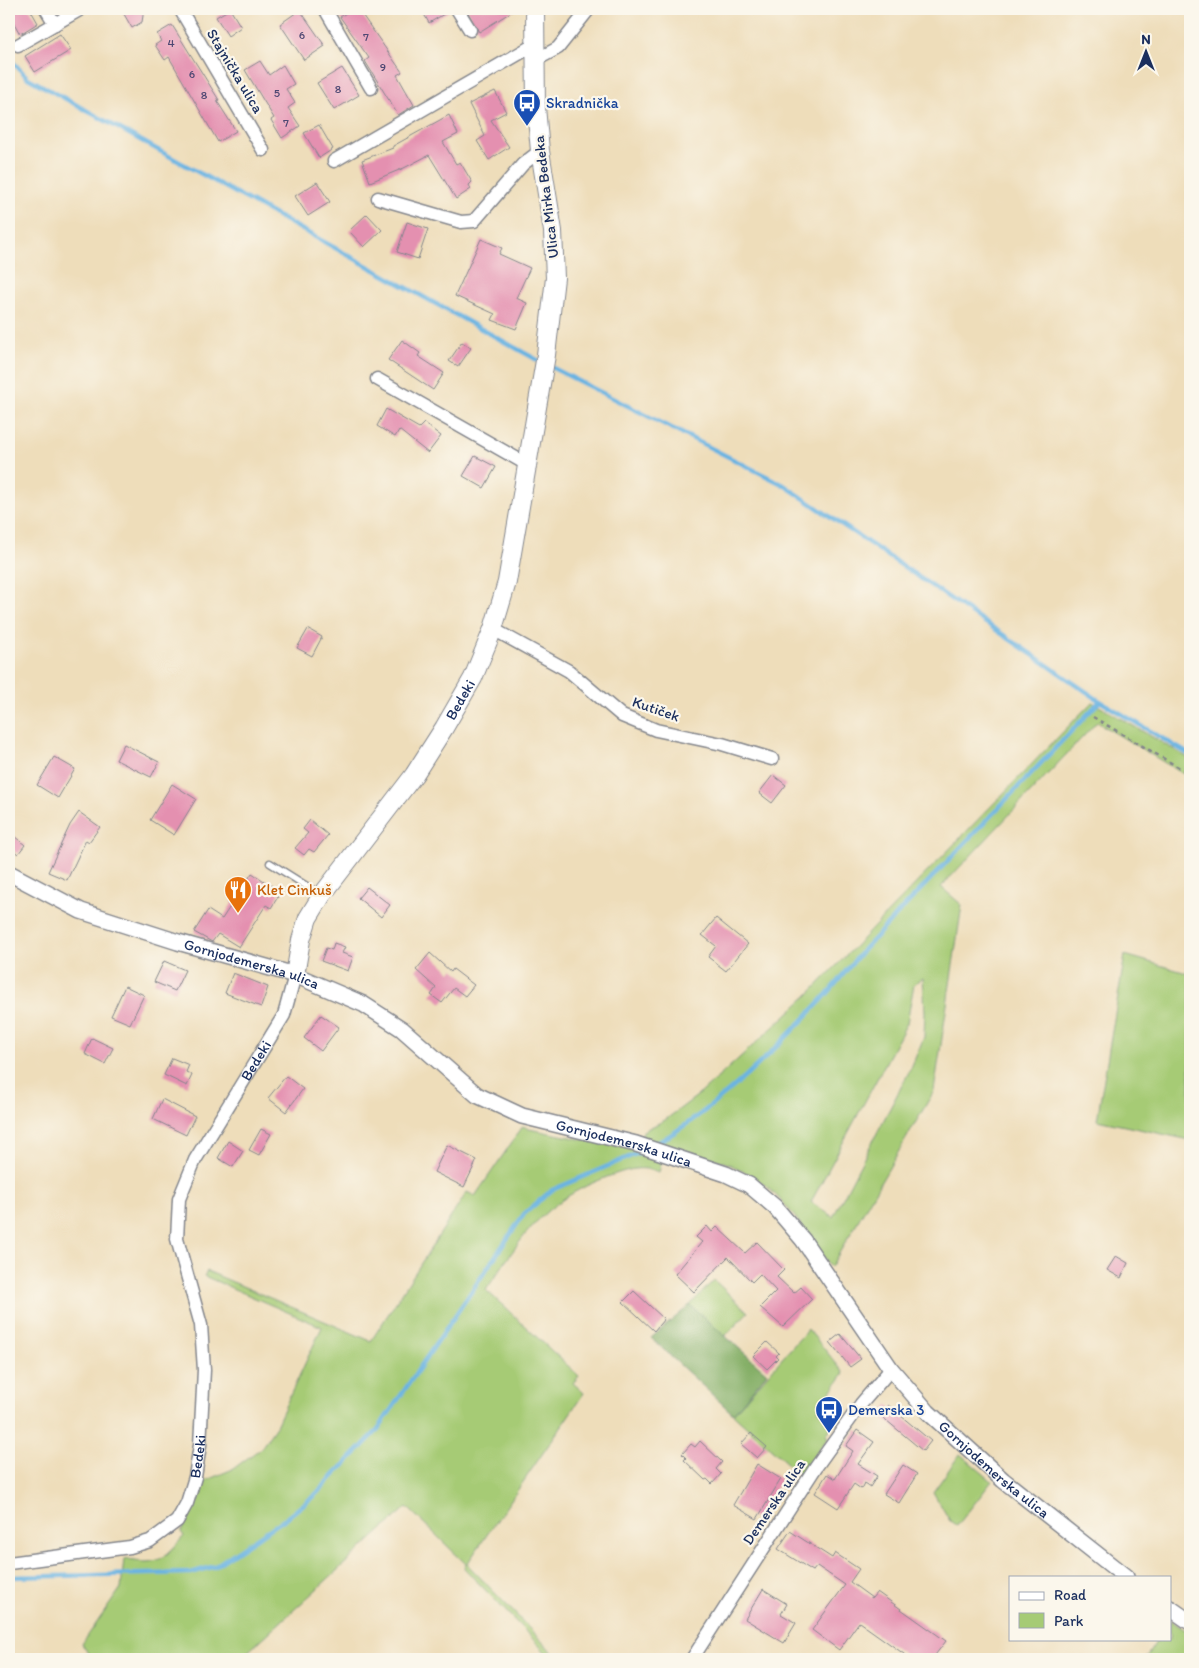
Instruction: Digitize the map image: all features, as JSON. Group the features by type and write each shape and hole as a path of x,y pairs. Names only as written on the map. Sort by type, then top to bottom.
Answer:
{"main road":[{"name":"Ulica Mirka Bedeka","path":"535,9 534,53 540,150 553,231 555,278 545,363"},
{"name":"Bedeki","path":"296,975 303,930 322,895 419,768 473,678 493,629 507,582 545,363"}],"street":[{"path":"46,9 56,24"},
{"path":"18,44 81,9"},
{"name":"Stajnička ulica","path":"180,9 263,150"},
{"path":"325,9 371,88"},
{"path":"457,9 470,30"},
{"path":"334,161 534,53 558,48 589,9"},
{"path":"378,198 461,222 474,221 523,164 540,150"},
{"path":"377,379 528,465"},
{"name":"Kutiček","path":"493,629 569,671 622,716 656,730 722,744 772,759"},
{"name":"Gornjodemerska ulica","path":"9,873 81,912 178,942 296,975 363,1004 402,1029 460,1082 495,1105 522,1116 636,1144 726,1174 749,1184 763,1195 804,1240 891,1369 928,1412 981,1460 1125,1576"},
{"name":"Bedeki","path":"9,1563 130,1548 150,1541 177,1521 188,1504 195,1477 198,1453 204,1370 202,1326 177,1239 179,1199 195,1160 284,1015 296,975"},
{"name":"Demerska ulica","path":"692,1659 816,1467 861,1404 891,1369"},
{"path":"1172,1609 1190,1622"}],"lane":[{"path":"270,863 322,895"}],"path":[{"path":"1092,717 1190,774"}],"green space":[{"path":"1092,702 1190,759 1190,778 1097,722 941,887 962,905 934,1091 831,1267 784,1204 753,1176 706,1156 641,1140 643,1131 665,1120 701,1093 807,996","holes":["923,978 924,1037 911,1068 833,1217 811,1202 907,1023 914,984"]},
{"path":"1125,955 1190,974 1190,1140 1097,1120"},
{"path":"523,1126 529,1129 632,1149 662,1161 659,1172 645,1169 627,1170 584,1187 565,1198 536,1222 512,1252 486,1290 579,1376 573,1383 584,1393 467,1564 559,1659 552,1659 464,1568 466,1564 407,1507 240,1659 152,1659 150,1657 147,1659 92,1659 82,1644 121,1588 124,1559 145,1562 158,1560 164,1556 184,1536 181,1532 196,1504 202,1482 233,1469 261,1448 275,1428 322,1327 204,1276 207,1271 371,1341 467,1192 475,1196"},
{"path":"714,1280 748,1312 725,1336 690,1305"},
{"path":"690,1305 767,1373 733,1414 651,1338"},
{"path":"808,1329 844,1373 818,1410 834,1423 826,1435 828,1438 800,1475 733,1414"},
{"path":"960,1454 992,1481 957,1526 950,1521 933,1492"},
{"path":"1172,1621 1190,1633 1190,1659 1145,1659 1157,1640 1172,1640"}],"building":[{"path":"18,9 30,9 38,23 20,34 9,14"},
{"path":"121,9 144,9 142,22 132,28"},
{"path":"230,9 241,27 228,36 216,17"},
{"path":"352,9 358,9 402,72 397,75 414,105 398,115 365,61 369,58 340,17"},
{"path":"421,9 449,9 449,11 429,23"},
{"path":"466,9 516,9 479,32"},
{"path":"300,10 325,46 304,60 280,24"},
{"path":"172,25 236,131 218,142 169,57 165,60 155,45 161,41 157,34"},
{"path":"60,34 71,50 35,72 25,56"},
{"path":"260,61 269,75 283,65 294,84 286,89 295,103 288,108 300,126 282,138 271,120 274,118 245,70"},
{"path":"342,68 359,95 334,110 317,83"},
{"path":"495,91 506,112 491,120 509,147 489,160 477,141 485,136 469,104"},
{"path":"449,115 458,134 443,142 456,164 460,162 472,182 469,185 471,189 456,199 429,155 370,182 362,160 393,148 393,146"},
{"path":"319,125 333,149 319,158 304,133"},
{"path":"317,182 330,202 308,216 295,196"},
{"path":"367,214 382,230 364,247 349,231"},
{"path":"407,222 428,229 418,259 397,252"},
{"path":"481,239 502,248 499,254 530,268 516,298 527,303 516,329 492,320 495,314 455,296"},
{"path":"402,340 420,353 418,356 444,373 433,390 388,360"},
{"path":"462,342 471,348 458,367 449,361"},
{"path":"386,409 419,428 424,423 441,436 428,453 399,430 395,437 377,426"},
{"path":"475,456 496,467 484,488 463,476"},
{"path":"308,629 322,637 312,656 297,648"},
{"path":"124,744 159,762 151,777 116,760"},
{"path":"54,757 75,769 58,798 37,785"},
{"path":"773,775 786,785 772,803 759,793"},
{"path":"172,784 196,799 174,835 150,820"},
{"path":"79,812 100,827 89,842 86,840 67,880 48,872 70,825"},
{"path":"310,820 328,835 314,852 309,849 304,855 295,848 308,833 303,829"},
{"path":"9,832 25,845 18,854 9,847"},
{"name":"Klet Cinkuš","path":"252,873 281,892 271,908 266,905 239,947 218,934 212,942 194,932 208,910 222,919"},
{"path":"367,887 390,905 381,917 358,898"},
{"path":"716,918 748,944 726,971 708,957 716,946 702,935"},
{"path":"334,943 345,947 342,953 353,957 348,971 321,961 326,948 332,950"},
{"path":"430,953 451,972 453,969 474,985 465,996 454,988 442,1003 431,995 436,988 416,970"},
{"path":"164,961 185,970 175,991 154,982"},
{"path":"233,973 268,987 261,1007 225,993"},
{"path":"125,986 144,995 130,1024 111,1016"},
{"path":"321,1015 339,1027 321,1051 304,1038"},
{"path":"92,1038 113,1048 105,1064 85,1054"},
{"path":"172,1058 189,1065 186,1072 192,1075 187,1086 164,1075"},
{"path":"286,1076 303,1089 286,1112 268,1098"},
{"path":"162,1099 195,1116 186,1135 153,1119"},
{"path":"261,1129 271,1134 259,1155 249,1150"},
{"path":"228,1141 243,1151 233,1167 218,1158"},
{"path":"447,1145 477,1160 464,1187 434,1172"},
{"path":"707,1226 712,1232 717,1227 745,1253 757,1242 784,1270 777,1277 794,1293 801,1287 812,1299 783,1327 760,1307 776,1291 760,1274 752,1282 728,1257 694,1292 675,1274 702,1242 696,1237"},
{"path":"1116,1256 1128,1263 1121,1278 1107,1270"},
{"path":"634,1291 664,1319 654,1331 623,1302"},
{"path":"840,1334 861,1359 850,1367 830,1342"},
{"path":"767,1342 779,1353 776,1356 778,1358 767,1369 753,1356"},
{"path":"888,1405 931,1441 923,1451 880,1415"},
{"path":"857,1430 874,1442 858,1464 877,1476 870,1487 864,1483 861,1489 854,1484 838,1508 815,1493 827,1474 835,1479 853,1451 846,1446"},
{"path":"751,1433 767,1447 757,1458 741,1444"},
{"path":"700,1441 722,1462 716,1469 721,1474 712,1484 707,1479 705,1480 684,1460 686,1458 682,1454 691,1444 695,1447"},
{"path":"757,1464 781,1479 757,1519 733,1505"},
{"path":"903,1465 917,1474 899,1503 884,1494"},
{"path":"790,1531 832,1558 835,1553 859,1569 850,1582 872,1598 877,1592 946,1641 932,1659 911,1659 859,1622 839,1650 812,1630 845,1585 817,1566 813,1571 778,1549"},
{"path":"763,1589 787,1604 781,1614 796,1623 784,1643 745,1619"}],"waterway":[{"path":"9,58 28,78 541,362"},
{"path":"547,365 784,485 1100,701 1190,755"},
{"path":"652,1146 697,1116 761,1062 825,996 865,948 1100,701"},
{"path":"9,1577 191,1573 215,1566 285,1519 315,1495 376,1432 524,1214 552,1190 643,1151"}],"place":[{"name":"Skradnička","path":"527,127"},
{"name":"Klet Cinkuš","path":"238,914"},
{"name":"Demerska 3","path":"829,1434"}]}
